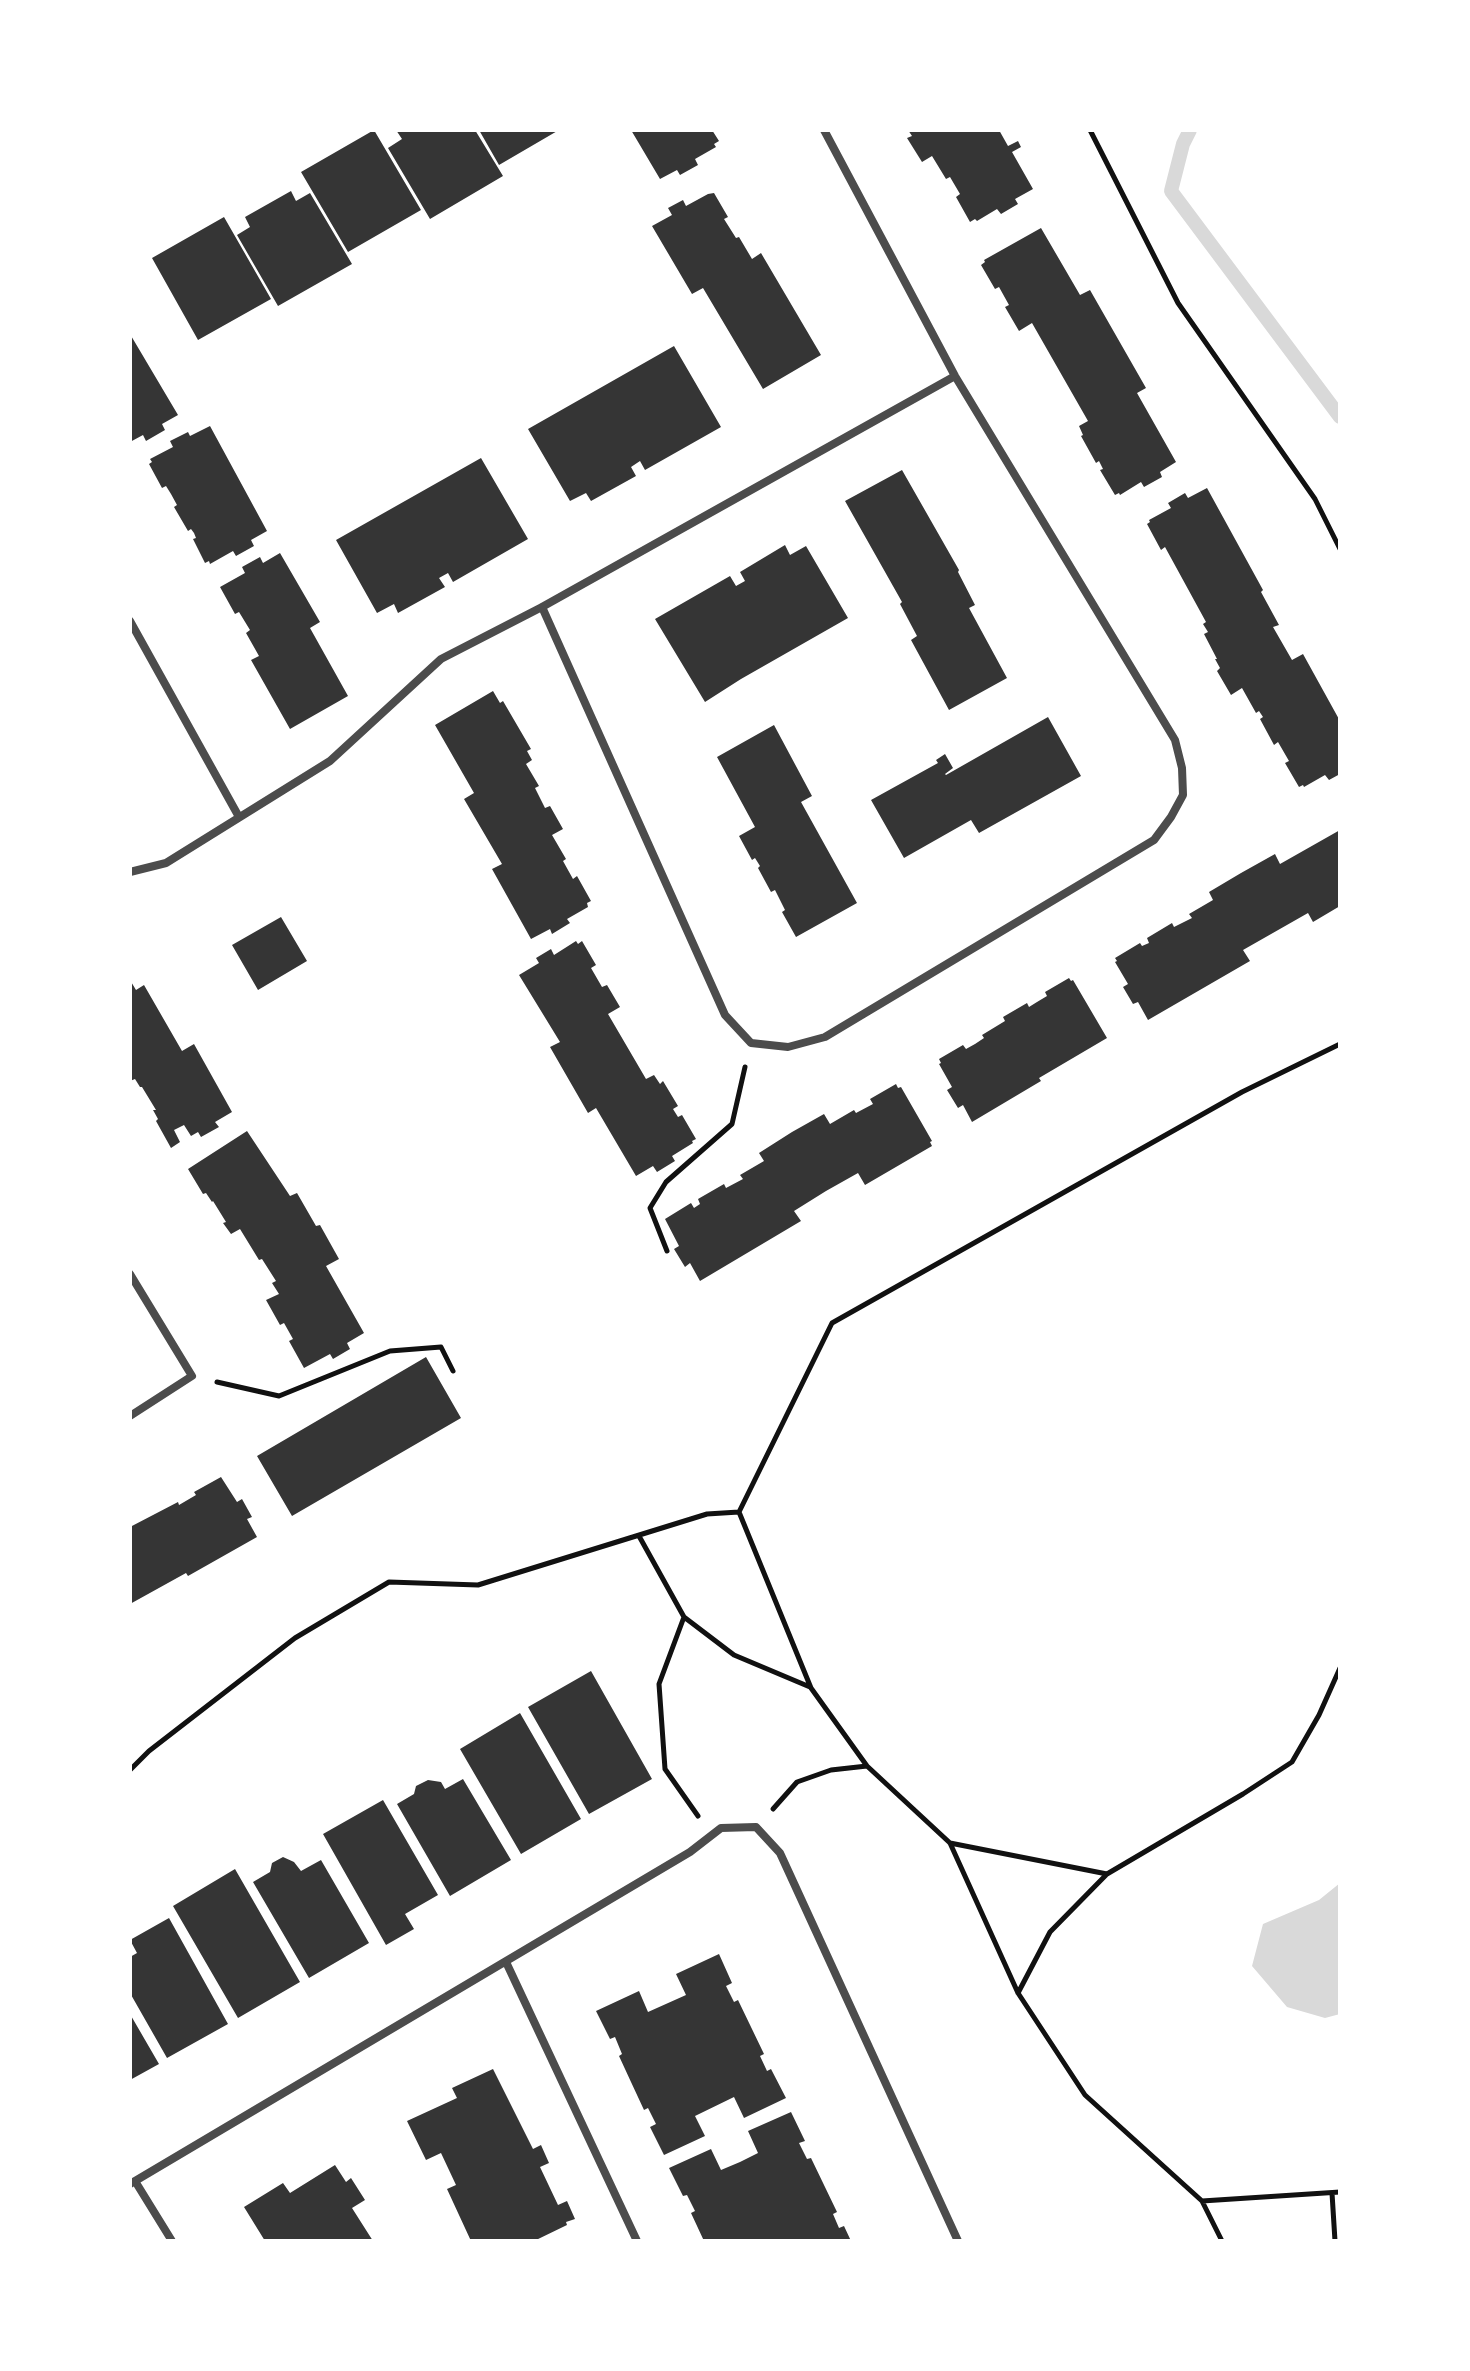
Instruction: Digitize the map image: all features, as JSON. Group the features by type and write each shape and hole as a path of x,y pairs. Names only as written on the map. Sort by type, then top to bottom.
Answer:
{"street":[{"path":"542,607 725,1015 751,1043 788,1047 825,1037 1154,840 1171,817 1183,795 1182,768 1175,740 955,376 824,130"},
{"path":"130,872 166,863 330,761 441,659 542,607 955,376"},
{"path":"130,621 239,817"},
{"path":"130,1274 192,1376 130,1416"},
{"path":"172,2241 133,2182 690,1852 721,1828 756,1827 780,1853 958,2241"},
{"path":"506,1962 637,2241"}],"path":[{"path":"1090,130 1178,303 1315,499 1340,549"},
{"path":"667,1251 650,1208 666,1182 732,1124 751,1043"},
{"path":"1222,2241 1202,2201 1085,2095 1018,1993 950,1843 867,1766 811,1688 739,1512 832,1323 1242,1092 1340,1044"},
{"path":"192,1376 279,1396 390,1351 441,1347 453,1371"},
{"path":"130,1770 149,1751 295,1638 389,1582 478,1585 707,1514 739,1512"},
{"path":"639,1536 684,1617 734,1655 811,1688"},
{"path":"684,1617 659,1684 665,1769 710,1837"},
{"path":"1018,1993 1050,1932 1107,1874 1292,1762 1319,1715 1340,1668"},
{"path":"756,1827 797,1782 831,1770 867,1766"},
{"path":"950,1843 1107,1874"},
{"path":"1202,2201 1340,2192"},
{"path":"1332,2193 1335,2241"}],"shaded area":[{"path":"1340,1883 1340,2014 1325,2018 1287,2007 1252,1966 1263,1924 1319,1900"}],"building":[{"path":"374,130 421,210 348,252 301,172"},
{"path":"396,130 475,130 503,176 430,219 388,148 402,139"},
{"path":"479,130 559,130 499,165"},
{"path":"631,130 712,130 719,141 714,144 716,147 695,159 698,165 680,175 677,170 660,179"},
{"path":"908,130 999,130 1008,146 1018,141 1021,147 1012,152 1033,189 1015,199 1018,204 1001,214 997,209 970,222 956,197 960,194 950,177 946,179 932,156 922,162 907,138 912,136"},
{"path":"291,191 296,201 310,193 352,264 278,306 237,235 250,227 245,217"},
{"path":"714,193 728,217 724,219 736,238 739,237 752,259 761,253 821,355 763,389 703,288 692,294 652,226 672,215 668,208 683,200 686,206"},
{"path":"224,217 271,299 198,340 152,258"},
{"path":"1041,228 1080,295 1090,290 1146,388 1137,393 1176,462 1160,472 1162,477 1144,487 1141,482 1115,495 1100,470 1103,469 1099,461 1096,463 1081,436 1079,426 1088,421 1032,323 1019,331 1005,307 1009,305 999,287 995,289 981,265 984,260"},
{"path":"130,334 178,415 162,424 165,430 146,441 143,435 130,442"},
{"path":"674,346 721,427 645,470 640,461 631,467 636,476 591,501 586,493 570,501 528,429"},
{"path":"210,426 267,531 251,540 254,546 236,556 233,551 210,564 209,561 205,563 193,539 196,538 194,533 191,529 188,531 174,507 177,505 171,494 166,486 162,488 149,464 152,462 150,459 173,447 170,441"},
{"path":"481,458 528,539 453,582 448,573 439,578 445,587 398,613 394,604 377,613 336,540"},
{"path":"902,470 959,570 975,605 969,608 1007,678 949,710 911,640 917,636 900,604 902,602 845,501"},
{"path":"1207,488 1263,590 1261,592 1279,625 1273,627 1292,660 1303,654 1340,721 1340,774 1329,780 1325,775 1299,787 1285,763 1289,761 1278,742 1274,745 1260,719 1263,717 1259,711 1256,713 1242,688 1231,695 1217,671 1220,668 1217,659 1204,634 1208,632 1203,624 1206,622 1165,547 1161,550 1147,524 1171,508 1168,503 1185,493 1188,498"},
{"path":"785,545 790,555 806,546 848,618 705,702 655,619 730,576 736,586 745,581 740,572"},
{"path":"280,553 320,622 310,628 348,696 290,729 251,660 259,656 246,633 250,630 239,612 235,614 220,587 245,573 242,567 260,557 263,563"},
{"path":"493,691 500,703 503,701 531,749 527,751 532,760 526,764 539,786 535,788 545,808 550,806 563,829 552,835 573,879 577,876 591,901 587,903 588,907 567,919 570,923 552,934 550,929 531,939 492,869 502,864 464,799 474,793 435,725"},
{"path":"1048,717 1081,776 979,833 971,820 904,858 871,800 938,763 936,760 945,754 953,768 946,775"},
{"path":"774,725 812,796 801,802 857,903 796,937 782,912 785,910 775,890 771,892 758,868 760,866 755,858 752,860 739,836 755,827 717,757"},
{"path":"1340,830 1340,906 1313,922 1308,913 1243,950 1250,961 1148,1020 1138,1002 1133,1004 1123,987 1128,984 1115,958 1140,943 1142,946 1149,943 1147,938 1172,923 1174,927 1192,918 1189,914 1213,900 1209,892 1241,873 1275,854 1280,864"},
{"path":"281,917 307,961 258,990 232,945"},
{"path":"576,941 578,944 582,941 596,965 591,968 602,987 607,985 620,1007 608,1014 646,1079 654,1075 660,1084 663,1081 678,1106 673,1109 678,1117 682,1115 696,1139 672,1156 675,1161 657,1172 653,1166 636,1176 596,1108 588,1113 550,1047 560,1042 519,975 539,963 536,958 551,949 554,955"},
{"path":"1069,978 1107,1038 972,1122 963,1105 958,1108 947,1090 952,1087 939,1059 963,1045 966,1049 975,1044 984,1038 982,1035 1005,1021 1003,1017 1027,1003 1029,1007 1047,996 1045,992"},
{"path":"130,980 136,990 144,985 182,1051 194,1044 232,1112 215,1122 219,1127 201,1137 198,1132 191,1136 184,1125 174,1130 180,1142 171,1148 156,1121 158,1119 153,1110 156,1110 142,1087 135,1079 130,1081"},
{"path":"896,1084 898,1088 901,1087 932,1146 865,1185 858,1173 826,1191 794,1211 801,1221 700,1281 690,1263 685,1267 674,1249 679,1246 665,1219 691,1203 694,1208 700,1204 698,1199 724,1184 726,1188 743,1179 740,1175 764,1161 759,1153 792,1132 824,1114 830,1124 854,1110 856,1113 873,1104 870,1099"},
{"path":"247,1131 290,1196 297,1193 316,1226 320,1225 339,1259 326,1266 364,1333 347,1343 350,1349 333,1359 330,1354 304,1368 289,1341 293,1339 284,1323 280,1325 266,1300 279,1294 272,1283 276,1281 240,1229 231,1234 213,1201 206,1193 203,1194 188,1169"},
{"path":"426,1357 461,1418 292,1516 257,1456"},
{"path":"221,1477 237,1502 242,1499 252,1517 247,1519 257,1537 130,1604 130,1527 178,1502 179,1505 196,1495 194,1492"},
{"path":"591,1671 652,1779 589,1814 528,1707"},
{"path":"520,1713 581,1819 521,1854 460,1749"},
{"path":"463,1779 511,1860 450,1896 397,1804 414,1794 416,1786 428,1780 441,1782 445,1789"},
{"path":"383,1800 438,1895 405,1914 414,1929 386,1945 323,1834"},
{"path":"283,1857 294,1862 301,1871 321,1860 369,1943 309,1978 253,1882 270,1872 272,1863"},
{"path":"235,1869 300,1982 238,2018 173,1906"},
{"path":"169,1918 228,2024 167,2058 130,1993 130,1957 137,1953 130,1940"},
{"path":"719,1954 732,1983 726,1986 734,2002 738,2000 764,2054 760,2056 767,2071 771,2069 786,2098 744,2118 734,2097 695,2116 705,2136 664,2155 650,2127 656,2124 648,2108 644,2110 619,2056 622,2054 615,2037 610,2039 596,2011 639,1991 648,2012 686,1995 676,1974"},
{"path":"130,2014 159,2064 130,2080"},
{"path":"493,2069 533,2149 541,2145 549,2163 540,2167 558,2205 567,2201 575,2219 534,2241 471,2241 447,2189 456,2185 441,2153 426,2160 407,2121 457,2098 452,2088"},
{"path":"791,2112 805,2141 799,2143 807,2159 811,2158 837,2212 833,2214 839,2228 844,2226 851,2241 704,2241 691,2213 695,2211 687,2195 683,2196 669,2168 711,2149 721,2170 740,2162 758,2153 748,2131"},
{"path":"335,2165 346,2182 351,2178 365,2200 352,2208 373,2241 265,2241 244,2207 283,2183 290,2193"}],"waterway":[{"path":"1190,130 1183,144 1171,191 1340,417"}]}
